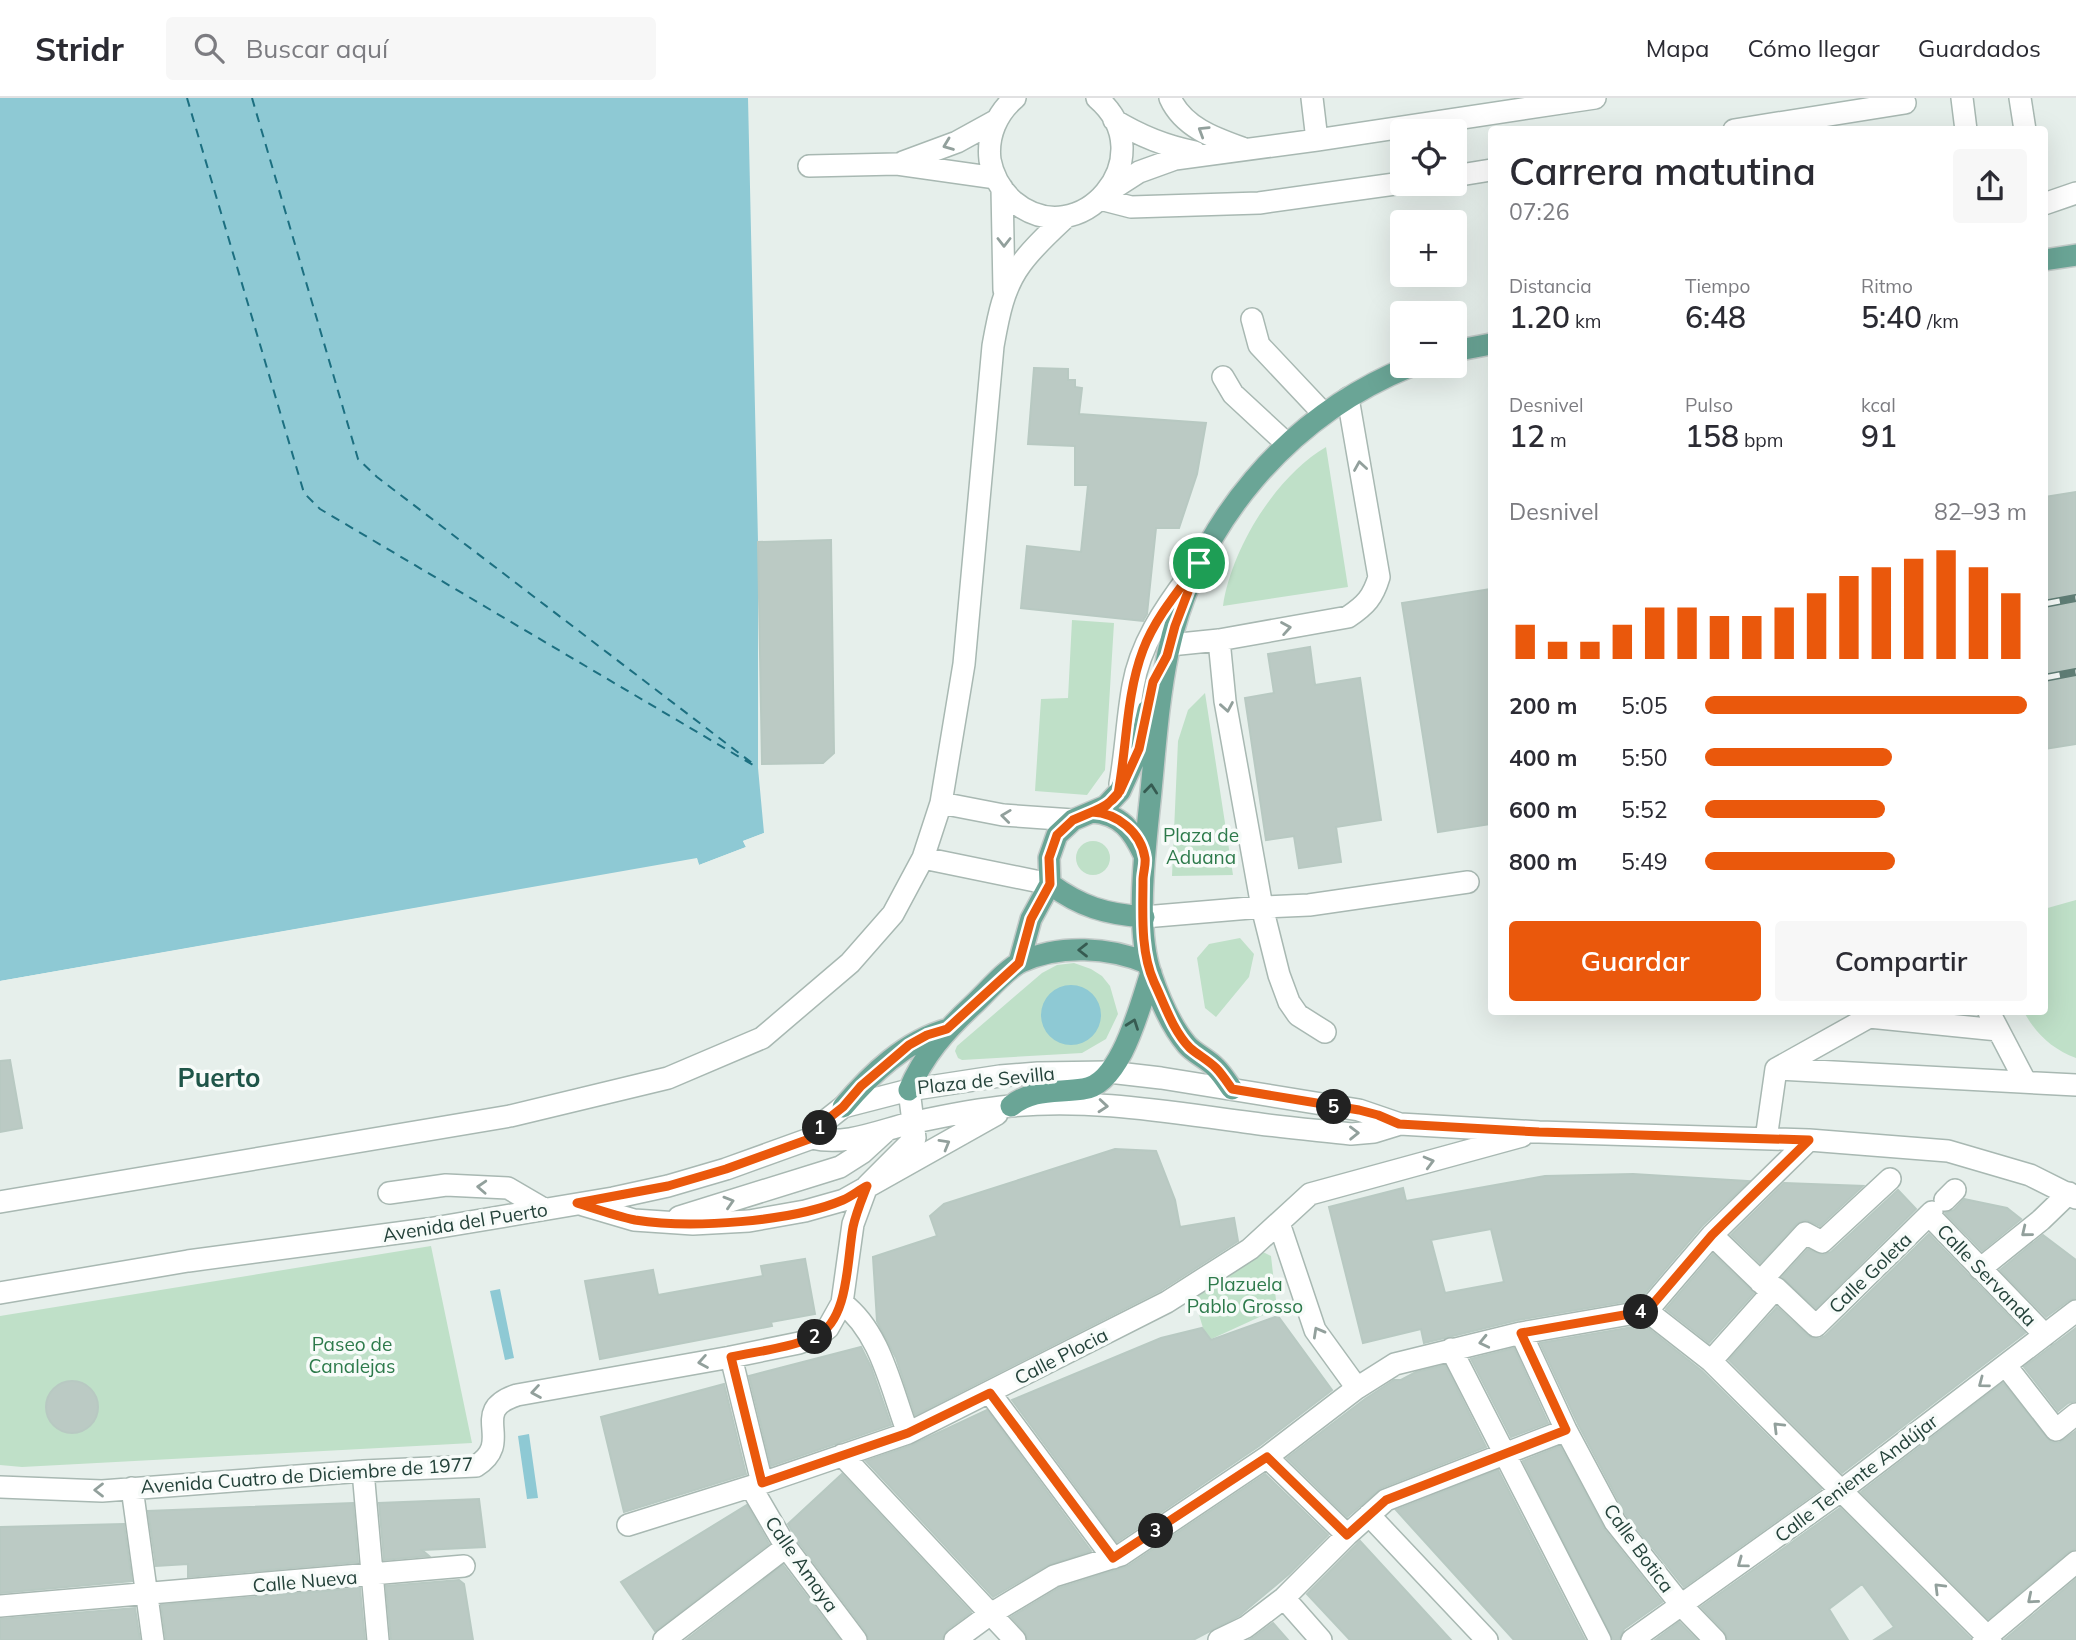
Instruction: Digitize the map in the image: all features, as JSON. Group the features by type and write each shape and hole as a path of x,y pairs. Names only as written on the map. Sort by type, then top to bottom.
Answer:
{"main road":[{"path":"2048,259 2076,255"},
{"path":"1467,349 1488,345"},
{"path":"1019,963 1031,919 1050,884 1049,858 1052,845 1062,828 1106,806 1118,794 1139,749 1153,682 1168,651 1189,583 1227,513 1261,470 1287,444 1323,414 1390,374"},
{"path":"1168,651 1145,857 1143,917 1149,968 1180,1035 1189,1047 1215,1067 1232,1089"},
{"path":"1083,816 1111,815 1132,832 1145,857"},
{"path":"1050,884 1091,908 1143,917"},
{"name":"Plaza de Sevilla","path":"909,1090 930,1051 947,1029 1019,963 1053,952 1086,949 1113,952 1149,968"},
{"path":"1011,1106 1031,1093 1086,1089 1098,1084 1117,1061 1128,1039 1149,968"},
{"name":"Plaza de Sevilla","path":"843,1107 861,1086 909,1045 927,1035 947,1029"}],"street":[{"path":"1004,296 999,183 989,152 997,120 1015,98"},
{"path":"1170,98 1186,120 1210,137 1247,150"},
{"path":"1312,98 1317,141"},
{"path":"809,166 897,164 999,183 1020,206 1034,213 1051,217 1067,216 1082,212 1139,172 1175,159 1317,141 1595,98"},
{"path":"1962,98 1966,126"},
{"path":"2020,98 2024,126"},
{"path":"1759,126 1905,103"},
{"path":"1107,106 1141,137 1174,148 1210,155"},
{"path":"1104,195 1116,178 1121,162 1122,144 1107,106"},
{"path":"897,164 957,142 997,120"},
{"path":"1467,174 1488,170"},
{"path":"1104,195 1131,207 1259,204 1390,185"},
{"path":"2048,203 2076,194"},
{"path":"0,1202 510,1115 668,1078 762,1038 850,963 893,914 923,858 941,803 964,664 993,346 1004,296 1020,265 1067,216"},
{"path":"1252,319 1259,345 1323,414"},
{"path":"1223,377 1233,394 1287,444"},
{"path":"1168,651 1348,617 1374,594 1379,577 1348,398"},
{"path":"1118,794 1133,685 1143,649 1171,600 1199,563"},
{"path":"1219,640 1225,701 1262,907 1279,975 1289,1002 1298,1015 1325,1032"},
{"path":"941,803 989,814 1037,819 1083,816"},
{"path":"923,858 1050,884"},
{"path":"1143,917 1309,905 1468,882"},
{"path":"1776,1069 1872,1015"},
{"path":"1891,1015 1994,1021 2025,1081"},
{"path":"1776,1069 2076,1085"},
{"path":"1766,1139 1776,1069"},
{"name":"Plaza de Sevilla","path":"909,1090 1000,1076 1109,1072 1359,1110 1399,1124"},
{"path":"908,1433 872,1334 855,1313 842,1303 853,1224 867,1186 915,1138 909,1090"},
{"name":"Avenida del Puerto","path":"0,1293 188,1261 428,1229 668,1186 726,1169 812,1138 824,1122 843,1107 909,1090"},
{"path":"812,1138 827,1142 845,1140 912,1123 1011,1106 1086,1104 1351,1134 1374,1132 1399,1124 1539,1132 1809,1140 1948,1151 2030,1175 2073,1195 1980,1269"},
{"path":"577,1203 634,1220 694,1224 749,1221 805,1211 844,1200 1011,1106"},
{"path":"664,1222 840,1167 862,1153 887,1129"},
{"name":"Calle Plocia","path":"628,1525 757,1485 908,1433 1167,1301 1250,1249 1310,1194 1539,1132"},
{"path":"955,1640 989,1615 1054,1576 1113,1558 1267,1457 1357,1388 1395,1364 1521,1333 1647,1311 1712,1235 1809,1140"},
{"path":"1711,1361 1770,1288 1804,1234 1822,1242 1890,1179"},
{"path":"389,1194 446,1185 508,1188 544,1209"},
{"name":"Calle Goleta","path":"1770,1288 1816,1326 1940,1204"},
{"name":"Calle Servanda","path":"1940,1204 1980,1269 2045,1335"},
{"path":"1279,1223 1315,1330 1357,1388"},
{"path":"1712,1235 1770,1288"},
{"name":"Avenida Cuatro de Diciembre de 1977","path":"0,1488 102,1491 476,1465 488,1458 494,1447 492,1415 503,1399 799,1343 818,1336 828,1328 842,1303"},
{"path":"1647,1311 1711,1361 1987,1639 2076,1562"},
{"name":"Calle Teniente Andújar","path":"1632,1640 1842,1490 2045,1335 2073,1320"},
{"name":"Calle Botica","path":"1521,1333 1566,1430 1615,1522 1682,1606 1716,1640"},
{"path":"1451,1349 1600,1640"},
{"name":"Calle Amaya","path":"731,1357 757,1485 786,1547 856,1640"},
{"path":"2006,1366 2056,1430 2076,1414"},
{"path":"990,1393 1113,1558"},
{"path":"1219,1640 1246,1627 1284,1598 1386,1500 1566,1430"},
{"path":"842,1455 1015,1640"},
{"path":"1267,1457 1347,1535"},
{"path":"363,1471 378,1640"},
{"path":"132,1488 153,1640"},
{"path":"1368,1515 1487,1640"},
{"path":"663,1640 786,1547"},
{"name":"Calle Nueva","path":"0,1606 464,1566"},
{"path":"1284,1598 1321,1640"}],"green space":[{"path":"1326,447 1348,587 1223,606 1235,561 1259,516 1290,476"},
{"path":"1072,620 1114,623 1105,770 1087,795 1035,791 1041,699 1068,698"},
{"name":"Plaza de Aduana","path":"1205,693 1233,875 1172,876 1178,741 1188,710"},
{"path":"1093,841 1105,846 1110,858 1105,870 1093,875 1081,870 1076,858 1081,846"},
{"path":"2076,900 2076,1058 2046,1040 2026,1015 2048,1015 2048,908"},
{"path":"1240,938 1254,954 1249,977 1216,1017 1205,1008 1197,958 1209,944"},
{"path":"1074,963 1102,976 1110,986 1118,1014 1106,1039 1082,1053 962,1060 958,1058 955,1051 957,1046 1042,973 1057,965"},
{"name":"Paseo de Canalejas","path":"431,1246 472,1443 22,1467 0,1465 0,1316"},
{"name":"Plazuela Pablo Grosso","path":"1261,1251 1271,1256 1277,1309 1207,1341 1193,1295"}],"water":[{"path":"0,98 748,98 758,542 758,768 764,833 743,841 746,847 699,865 697,859 0,981"},
{"path":"1071,985 1088,990 1096,998 1101,1015 1096,1032 1088,1040 1071,1045 1054,1040 1046,1032 1041,1015 1046,998 1054,990"},
{"path":"500,1289 514,1358 505,1360 490,1291"},
{"path":"529,1434 538,1498 527,1499 518,1436"}],"pier":[{"path":"764,833 764,836 748,843 748,850 700,869 696,868 695,863 0,984 0,981 697,858 699,865 746,847 743,841"}],"building":[{"path":"1034,368 1068,369 1068,380 1075,380 1075,387 1082,388 1079,414 1206,423 1197,474 1179,528 1156,528 1147,614 1143,621 1021,608 1027,546 1081,552 1088,485 1075,485 1075,446 1028,444"},
{"path":"2076,492 2076,744 2048,748 2048,496"},
{"path":"831,540 834,753 823,763 762,764 758,542"},
{"path":"1488,589 1488,824 1438,832 1402,603"},
{"path":"1310,647 1315,685 1360,678 1381,820 1336,827 1341,862 1299,868 1294,836 1266,840 1245,698 1274,693 1268,654"},
{"path":"10,1060 22,1128 0,1132 0,1061"},
{"path":"1115,1149 1156,1151 1175,1200 1180,1227 1234,1218 1238,1241 1160,1291 915,1415 896,1358 877,1321 873,1257 937,1236 930,1216 944,1204"},
{"path":"1633,1174 1749,1181 1702,1226 1640,1299 1518,1320 1424,1343 1421,1329 1363,1343 1329,1207 1403,1188 1406,1201 1545,1176","holes":["1491,1229 1504,1282 1445,1293 1431,1240"]},
{"path":"1784,1183 1863,1186 1820,1226 1806,1220 1796,1224 1760,1263 1731,1235"},
{"path":"1898,1190 1916,1209 1816,1308 1782,1277 1808,1249 1823,1255 1831,1252"},
{"path":"1964,1199 2007,1208 2021,1219 1982,1251 1945,1213 1954,1210"},
{"path":"1929,1234 2025,1333 1842,1473 1729,1360 1777,1307 1808,1336 1819,1339 1825,1336"},
{"path":"2043,1235 2076,1260 2076,1298 2046,1317 2000,1270"},
{"path":"1713,1254 1754,1293 1709,1343 1666,1309"},
{"path":"805,1259 815,1314 771,1322 772,1326 600,1359 585,1281 653,1270 658,1295 763,1276 761,1266"},
{"path":"1278,1316 1332,1390 1259,1446 1117,1542 1012,1400 1161,1338 1202,1328 1211,1340"},
{"path":"1644,1325 1702,1371 1821,1489 1684,1587 1626,1515 1578,1424 1540,1343"},
{"path":"2076,1328 2076,1401 2068,1403 2058,1411 2024,1367"},
{"path":"861,1347 871,1367 891,1425 771,1466 749,1376"},
{"path":"1514,1348 1548,1423 1511,1437 1471,1359"},
{"path":"1445,1365 1486,1447 1381,1488 1347,1517 1287,1458 1394,1380"},
{"path":"72,1381 82,1383 90,1389 96,1397 96,1417 90,1425 82,1431 72,1433 62,1431 54,1425 48,1417 46,1407 48,1397 54,1389 62,1383"},
{"path":"2003,1383 2051,1442 2059,1443 2076,1431 2076,1549 2068,1552 1988,1619 1861,1492"},
{"path":"724,1384 746,1474 624,1512 601,1417"},
{"path":"987,1410 1091,1551 1048,1565 993,1597 866,1461 912,1445"},
{"path":"1560,1446 1605,1530 1662,1602 1624,1629 1619,1640 1613,1640 1523,1461"},
{"path":"1498,1470 1585,1640 1514,1640 1396,1510"},
{"path":"842,1474 971,1612 947,1630 942,1640 869,1640 866,1632 797,1540 788,1524"},
{"path":"1265,1474 1328,1535 1289,1574 1239,1616 1193,1640 1028,1640 1025,1632 1011,1617 1059,1588 1128,1566"},
{"path":"479,1499 485,1547 422,1550 429,1556 384,1560 379,1503"},
{"path":"353,1503 358,1562 188,1577 188,1564 156,1566 148,1511"},
{"path":"747,1505 769,1544 655,1631 621,1582"},
{"path":"1840,1508 1970,1640 1874,1640 1894,1627 1862,1584 1829,1609 1848,1640 1728,1640 1724,1631 1701,1607"},
{"path":"124,1524 132,1581 0,1593 0,1527"},
{"path":"1360,1541 1451,1640 1350,1640 1307,1594"},
{"path":"783,1565 840,1640 686,1640"},
{"path":"2076,1579 2076,1640 2004,1640"},
{"path":"459,1580 464,1584 473,1640 391,1640 386,1586"},
{"path":"360,1588 365,1640 166,1640 161,1605"},
{"path":"135,1608 140,1640 0,1640 0,1619"},
{"path":"1679,1622 1697,1640 1655,1640"},
{"path":"1273,1623 1288,1640 1249,1640 1254,1637"}],"ferry route":[{"path":"187,98 304,493 320,509 758,768"},
{"path":"252,98 358,459 377,477 752,763"}],"railway":[{"path":"2048,603 2076,598"},
{"path":"2048,677 2076,672"}],"district":[{"name":"Puerto","path":"219,1078"}],"route":[{"path":"1199,563 1171,600 1143,649 1133,685 1118,794 1113,801 1106,806 1092,812 1119,819 1137,840 1145,857 1143,917 1147,963 1153,980 1180,1035 1189,1047 1215,1067 1232,1089 1359,1110 1399,1124 1539,1132 1809,1140 1712,1235 1647,1311 1521,1333 1566,1430 1386,1500 1347,1535 1267,1457 1113,1558 990,1393 908,1433 762,1483 731,1357 799,1343 818,1336 828,1328 842,1303 853,1224 867,1186 844,1200 805,1211 749,1221 694,1224 634,1220 577,1203 668,1186 726,1169 812,1138 824,1122 843,1107 861,1086 909,1045 927,1035 947,1029 1019,963 1031,919 1050,884 1049,858 1057,835 1073,820 1113,801 1118,794 1120,791 1133,767 1148,714 1153,682 1167,656 1189,583 1199,563"}]}
